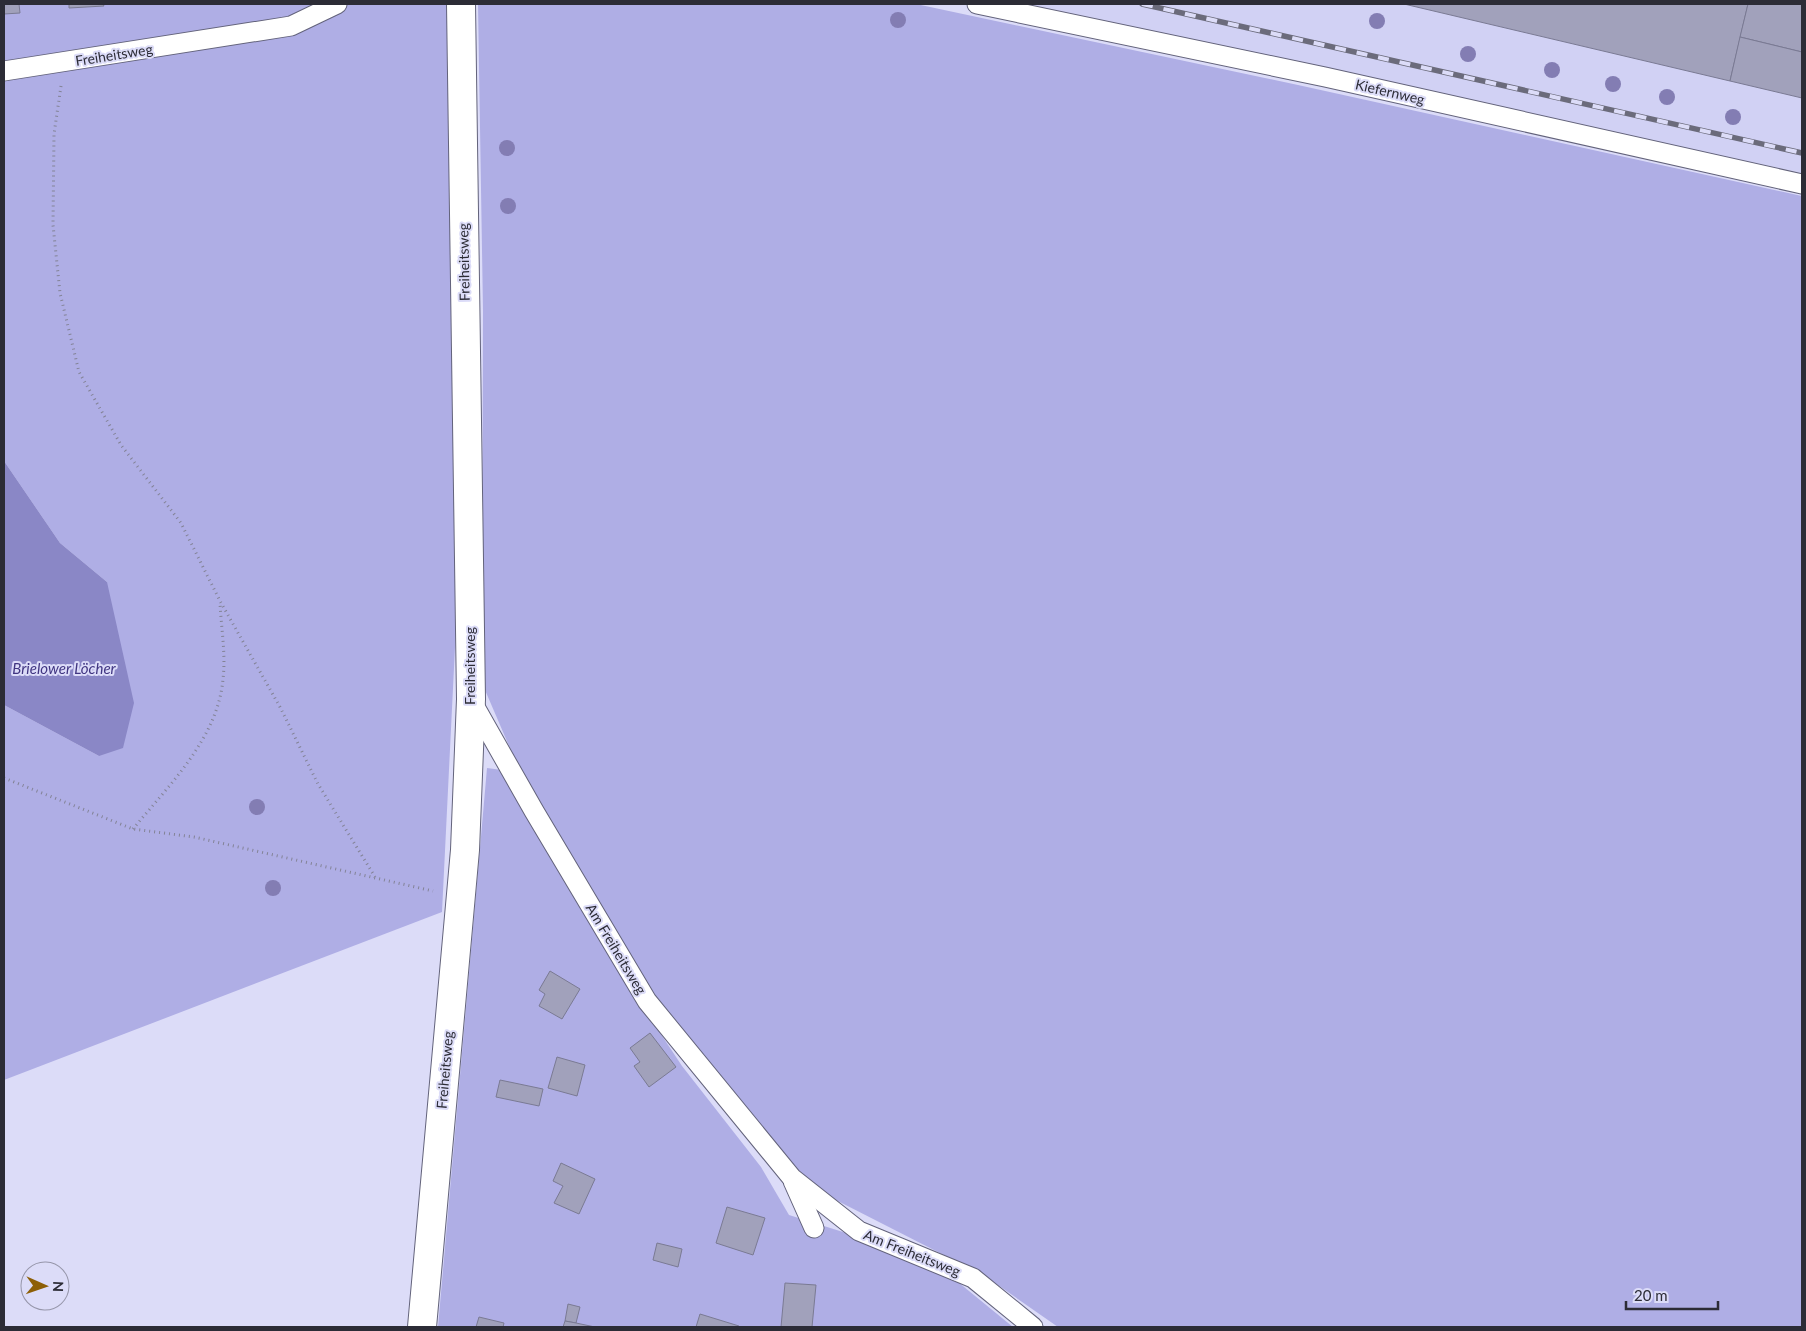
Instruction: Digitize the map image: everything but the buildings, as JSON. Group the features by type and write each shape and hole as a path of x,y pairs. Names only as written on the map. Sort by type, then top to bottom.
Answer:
{"street":[{"name":"Freiheitsweg","path":"422,1327 460,897 471,699 461,4"}],"lane":[{"name":"Freiheitsweg","path":"4,71 65,63 291,26 337,4"},
{"name":"Kiefernweg","path":"977,4 1325,77 1802,184"},
{"name":"Am Freiheitsweg","path":"471,699 534,812 647,1001 792,1178 859,1231 973,1278 1033,1327"},
{"name":"Am Freiheitsweg","path":"792,1178 814,1228"}],"path":[{"path":"65,63 54,134 53,225 60,293 79,372 121,445 180,523 220,601 280,707 318,784 375,877"},
{"path":"133,829 190,757 213,722 223,679 220,601"},
{"path":"4,778 133,829 194,837 460,897"}],"shaded area":[{"path":"4,4 450,4 456,627 442,912 4,1080 4,705 99,756 107,582 60,543 4,461"},
{"path":"478,4 916,4 1298,85 1802,196 1802,1327 1058,1327 985,1276 828,1196 769,1145 665,1013 515,760 482,683 483,311"},
{"path":"1022,4 1802,4 1802,173"},
{"path":"487,768 502,770 517,787 608,954 682,1066 761,1167 789,1215 843,1232 958,1282 1013,1327 438,1327"}],"water":[{"name":"Brielower Löcher","path":"4,461 60,543 107,582 134,703 123,748 99,756 4,705"}],"railway":[{"path":"1142,4 1802,153"}]}
